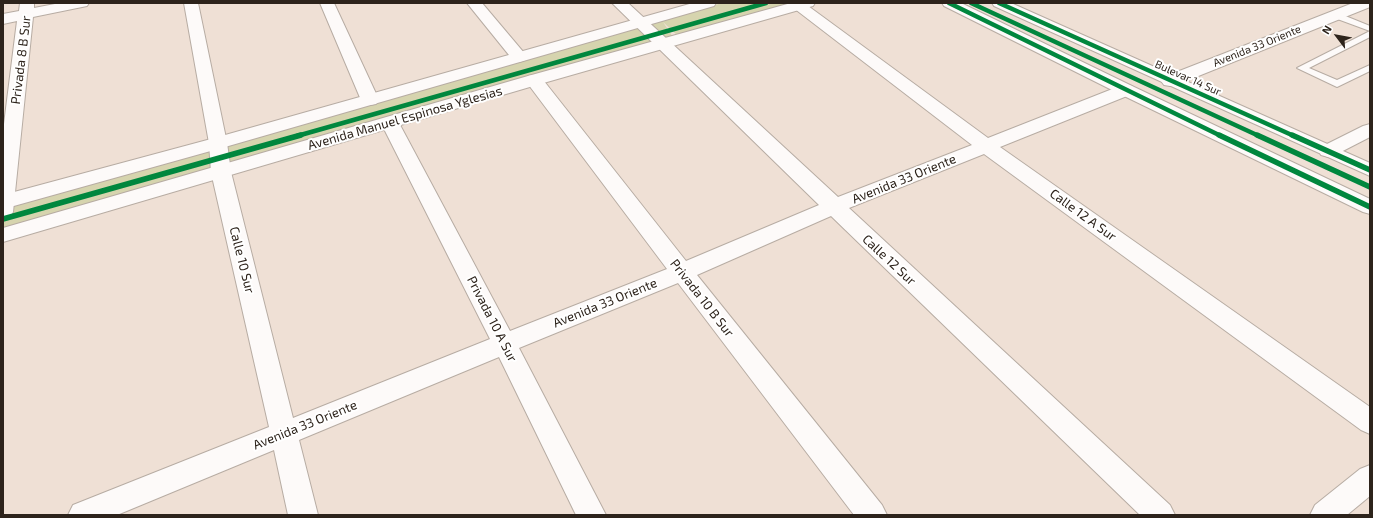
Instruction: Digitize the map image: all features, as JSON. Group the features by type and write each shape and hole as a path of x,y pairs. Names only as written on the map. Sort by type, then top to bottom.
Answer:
{"street":[{"path":"3,19 27,9 82,3"},
{"name":"Calle 10 Sur","path":"191,3 218,143 221,172 303,515"},
{"path":"327,3 370,100"},
{"path":"474,3 519,57"},
{"name":"Calle 12 Sur","path":"619,3 1160,515"},
{"name":"Avenida Manuel Espinosa Yglesias","path":"3,206 218,143 710,3"},
{"path":"949,3 1088,72 1370,207"},
{"name":"Bulevar 14 Sur","path":"999,3 1370,170"},
{"name":"Avenida 33 Oriente","path":"1170,81 1366,3"},
{"name":"Avenida Manuel Espinosa Yglesias","path":"3,235 534,80 803,4"},
{"name":"Calle 12 A Sur","path":"803,4 986,146 1370,422"},
{"name":"Privada 8 B Sur","path":"3,206 27,9"},
{"path":"1088,72 1115,56"},
{"name":"Privada 10 B Sur","path":"534,80 872,515"},
{"name":"Avenida 33 Oriente","path":"83,515 682,272 833,207 1126,90"},
{"name":"Privada 10 A Sur","path":"390,123 592,515"},
{"path":"1328,151 1370,130"},
{"path":"1325,515 1370,478"}],"lane":[{"path":"1335,15 1370,29"},
{"path":"1370,34 1302,68 1337,84 1370,68"}],"shaded area":[{"path":"722,3 790,3 678,36 663,22 673,37 3,228 3,208"}],"cycle path":[{"path":"3,219 766,3"},
{"path":"949,3 1370,207"},
{"path":"971,3 1370,187"},
{"path":"999,3 1370,170"}]}
